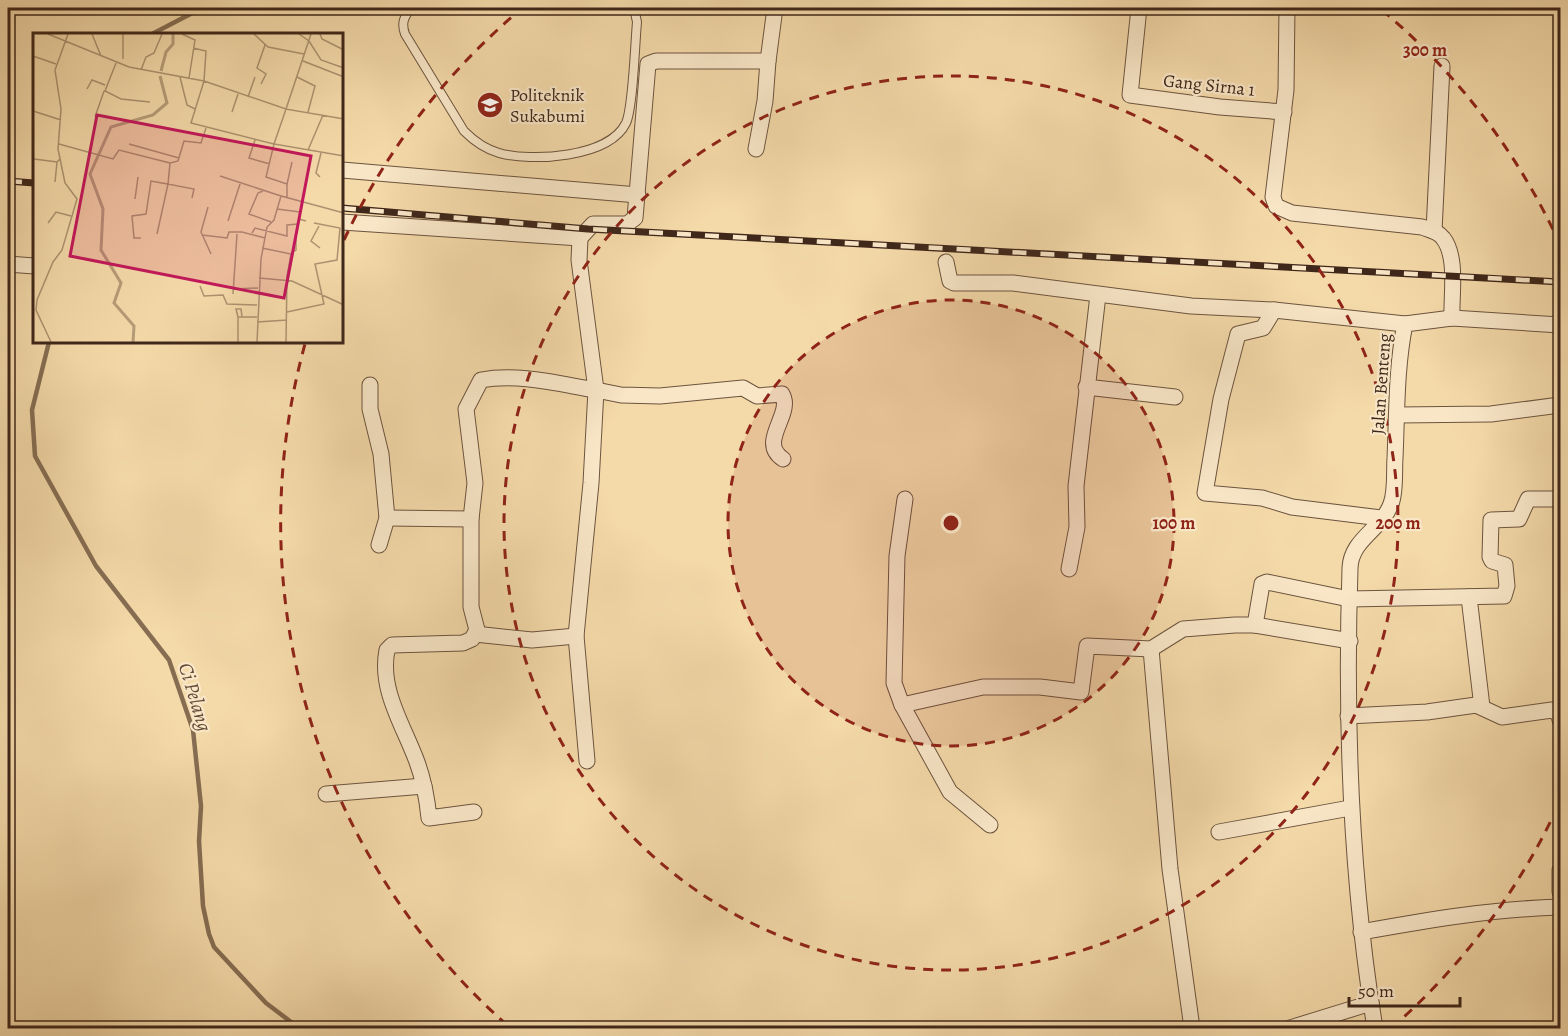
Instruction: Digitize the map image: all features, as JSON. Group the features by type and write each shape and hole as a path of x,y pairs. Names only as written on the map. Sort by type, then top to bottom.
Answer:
{"street":[{"path":"756,149 765,100 775,8"},
{"name":"Gang Sirna 1","path":"1139,8 1129,83 1130,95 1220,107 1284,112"},
{"path":"1287,8 1284,112 1273,198 1276,206 1292,213 1422,227 1434,231 1443,237 1450,255 1452,318"},
{"path":"587,761 576,636 592,472 596,390 579,260 580,238 593,224 620,225 632,221 636,214 648,64 656,61 768,61"},
{"path":"1434,231 1442,66"},
{"path":"344,170 638,195"},
{"path":"344,222 580,238"},
{"path":"946,262 954,283 1013,283 1191,306 1274,310 1405,324"},
{"path":"8,264 32,265"},
{"path":"1069,569 1077,527 1076,486 1080,471 1086,387 1098,295"},
{"path":"1274,310 1263,328 1238,334 1221,399 1205,493 1262,498 1292,507 1381,518"},
{"name":"Jalan Benteng","path":"1375,1029 1361,932 1350,808 1349,598 1352,554 1392,503 1398,415 1398,369 1405,324 1452,318 1560,325"},
{"path":"474,812 429,818 424,786 392,701 386,666 387,650 392,645 463,643 472,639 475,634 476,624 471,607 471,519 475,483 466,409 481,380 521,379 621,395 660,396 743,388 757,396 782,394 785,405 773,442 777,454 783,459"},
{"path":"370,385 370,409 381,454 387,518 379,545"},
{"path":"1086,387 1175,397"},
{"path":"1398,415 1491,414 1560,405"},
{"path":"1255,625 1264,582 1349,598 1499,597 1507,593 1505,565 1492,561 1490,557 1491,520 1519,519 1528,499 1560,498"},
{"path":"905,499 897,556 894,683 902,705 950,792 990,825"},
{"path":"387,518 471,519"},
{"path":"1469,597 1482,707"},
{"path":"902,705 983,687 1040,687 1081,692 1087,646 1151,649 1183,629 1255,625 1350,641"},
{"path":"475,634 532,640 576,636"},
{"path":"1151,649 1170,869 1192,1029"},
{"path":"1348,716 1427,712 1476,705 1502,717 1559,714"},
{"path":"326,794 424,786"},
{"path":"1219,832 1350,808"},
{"path":"1560,870 1560,892"},
{"path":"1361,932 1458,914 1509,908 1560,907"},
{"path":"1290,1029 1371,1003"}],"lane":[{"path":"411,8 402,26 405,34 464,131 476,142 499,153 555,158 592,148 612,138 627,120 637,22 634,8"}],"waterway":[{"name":"Ci Pelang","path":"154,33 202,8"},
{"name":"Ci Pelang","path":"48,344 32,410 35,456 96,566 169,660 193,730 201,806 199,841 203,906 209,934 214,947 266,1003 299,1028"}],"railway":[{"path":"8,181 33,183"},
{"path":"344,208 588,229 1560,282"}],"place":[{"name":"Politeknik Sukabumi","path":"490,105"}]}
